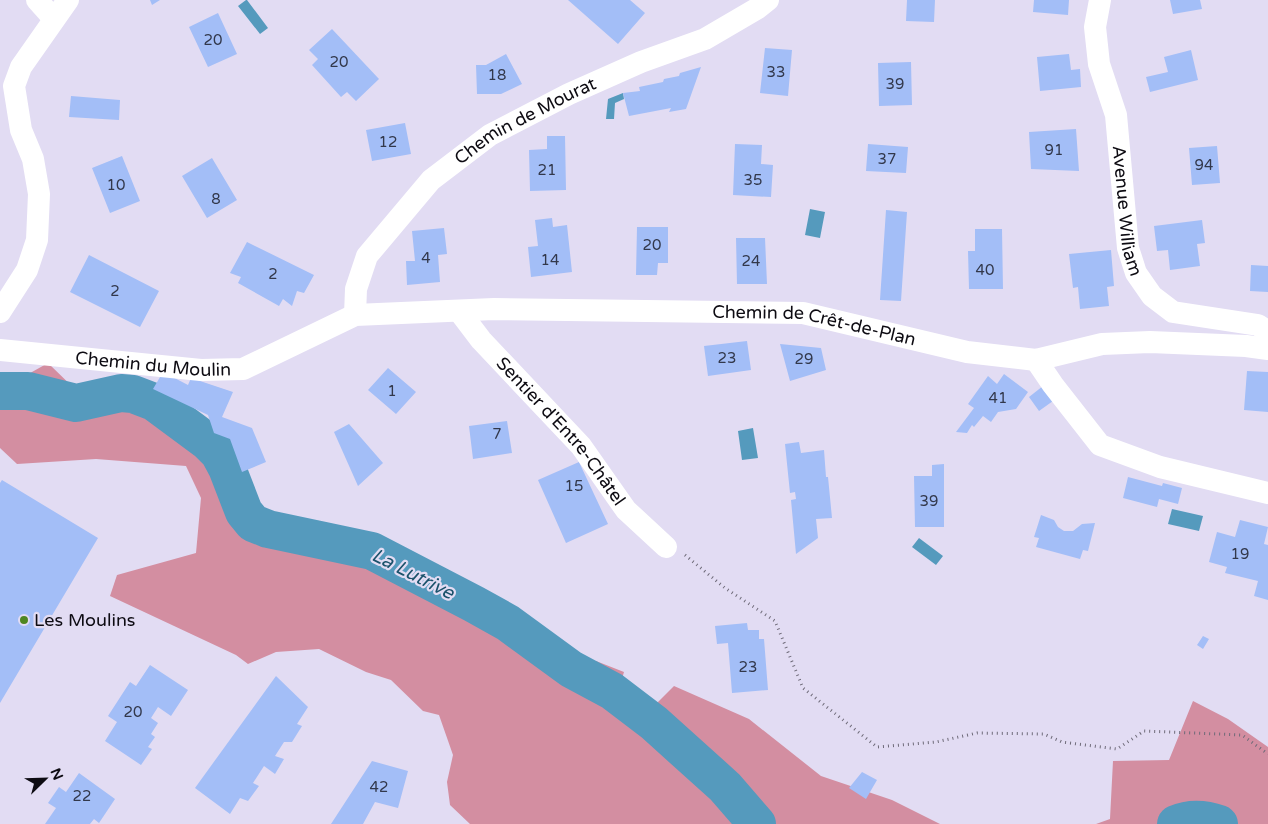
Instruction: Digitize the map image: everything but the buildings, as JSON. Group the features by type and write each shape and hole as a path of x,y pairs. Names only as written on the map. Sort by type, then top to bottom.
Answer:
{"street":[{"path":"38,0 54,19"},
{"path":"0,312 27,270 37,240 39,194 33,159 21,130 14,86 21,67 68,0"},
{"name":"Chemin de Mourat","path":"355,315 356,289 367,256 431,180 490,135 569,94 641,62 705,39 758,8 768,0"},
{"name":"Avenue William","path":"1100,0 1095,27 1099,64 1116,115 1128,248 1136,273 1152,296 1173,312 1258,325 1268,332"},
{"name":"Chemin de Crêt-de-Plan","path":"355,315 494,309 803,313 967,352 1036,360 1102,344 1150,342 1246,346 1268,350"},
{"name":"Sentier d'Entre-Châtel","path":"459,311 482,340 581,446 626,510 666,547"},
{"name":"Chemin du Moulin","path":"0,350 201,370 243,369 355,315"},
{"path":"1036,360 1100,445 1160,467 1268,492"}],"path":[{"path":"666,547 684,554 725,588 775,621 803,688 877,747 936,742 977,733 1044,734 1062,742 1117,749 1144,731 1242,735 1268,754"}],"shaded area":[{"path":"48,363 83,397 136,381 208,431 253,519 490,616 537,653 580,682 596,661 624,672 616,699 645,715 674,686 749,719 821,776 892,800 940,824 470,824 450,805 447,782 453,755 439,715 423,711 391,680 366,672 319,649 276,652 248,664 236,655 110,596 117,575 196,553 201,498 186,466 96,459 17,464 0,448 0,390"},
{"path":"1193,701 1228,719 1268,747 1268,824 1096,824 1110,819 1113,761 1169,760"}],"water":[{"path":"246,0 268,28 260,34 238,6"},
{"path":"623,93 624,99 615,103 614,119 606,119 608,99"},
{"path":"810,209 825,212 820,238 805,235"},
{"path":"753,428 758,458 742,460 738,431"},
{"path":"1172,509 1203,516 1199,531 1168,524"},
{"path":"919,538 943,556 936,565 912,547"}],"waterway":[{"name":"La Lutrive","path":"0,391 28,391 76,403 121,393 133,394 154,402 208,442 219,453 227,468 244,512 253,523 268,529 372,551 508,623 571,669 612,691 654,723 725,787 757,824"},
{"name":"La Lutrive","path":"1176,824 1198,820 1219,824"}],"place":[{"name":"Les Moulins","path":"24,620"}]}
